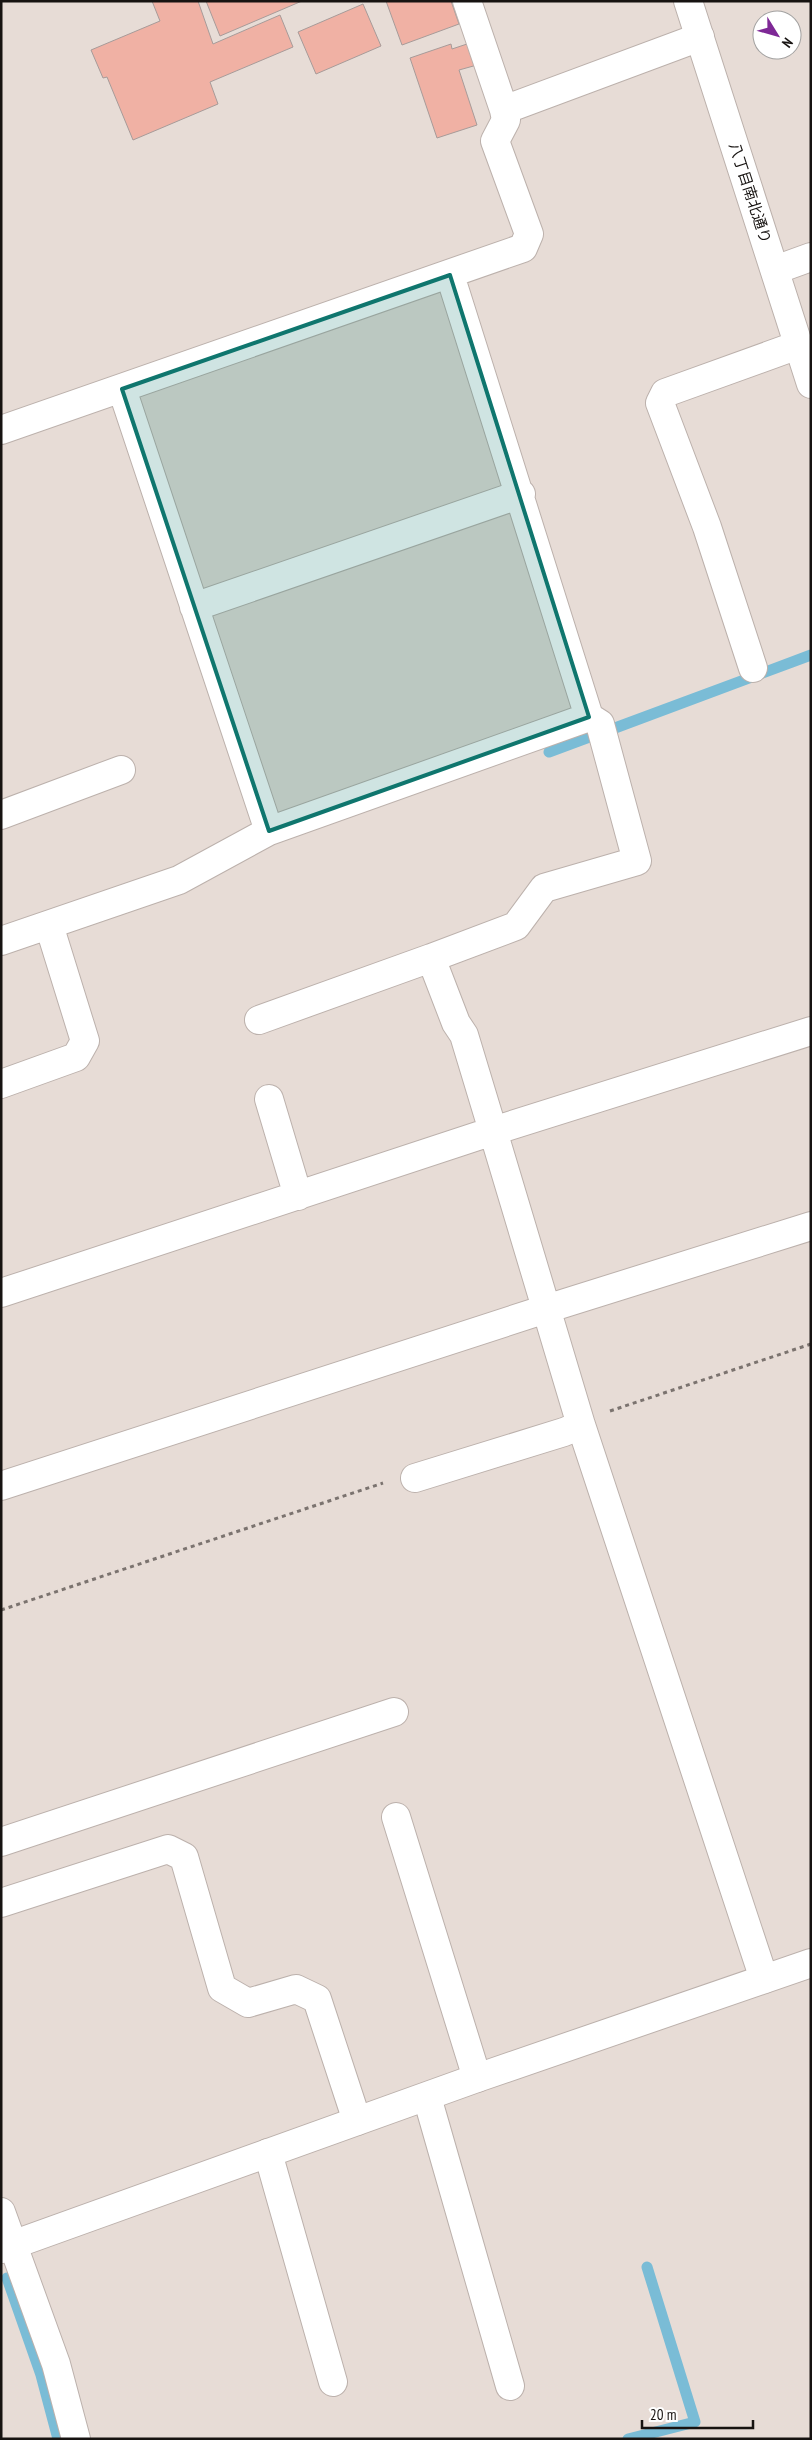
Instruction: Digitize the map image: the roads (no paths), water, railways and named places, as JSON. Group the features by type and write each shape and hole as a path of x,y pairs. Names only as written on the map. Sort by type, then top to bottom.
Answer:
{"street":[{"path":"1,430 523,248 529,234 495,141 506,120 504,110 467,1"},
{"name":"八丁目南北通り","path":"688,1 811,384"},
{"path":"504,110 700,37"},
{"path":"775,270 811,257"},
{"path":"259,1020 516,926 544,888 637,861 600,724 589,717 521,494 450,275"},
{"path":"753,668 706,528 660,403 665,393 798,345"},
{"path":"122,389 269,831"},
{"path":"194,607 521,494"},
{"path":"1,941 179,880 269,831 589,717"},
{"path":"1,815 121,770"},
{"path":"1,1084 76,1057 85,1040 49,925"},
{"path":"431,958 456,1023 464,1036 581,1425 764,1979"},
{"path":"1,1293 492,1131 811,1031"},
{"path":"268,1098 298,1196"},
{"path":"1,1486 546,1309 811,1226"},
{"path":"415,1478 581,1425"},
{"path":"1,1842 394,1712"},
{"path":"396,1817 477,2078"},
{"path":"1,1903 168,1850 184,1857 222,1988 248,2003 296,1988 317,1999 357,2120"},
{"path":"8,2246 357,2120 811,1964"},
{"path":"426,2097 510,2386"},
{"path":"268,2153 333,2382"},
{"path":"1,2212 8,2246 56,2364 76,2439"}],"waterway":[{"path":"615,728 811,655"},
{"path":"549,752 592,736"},
{"path":"628,2439 695,2422 647,2267"},
{"path":"7,2278 41,2375 58,2439"}]}
